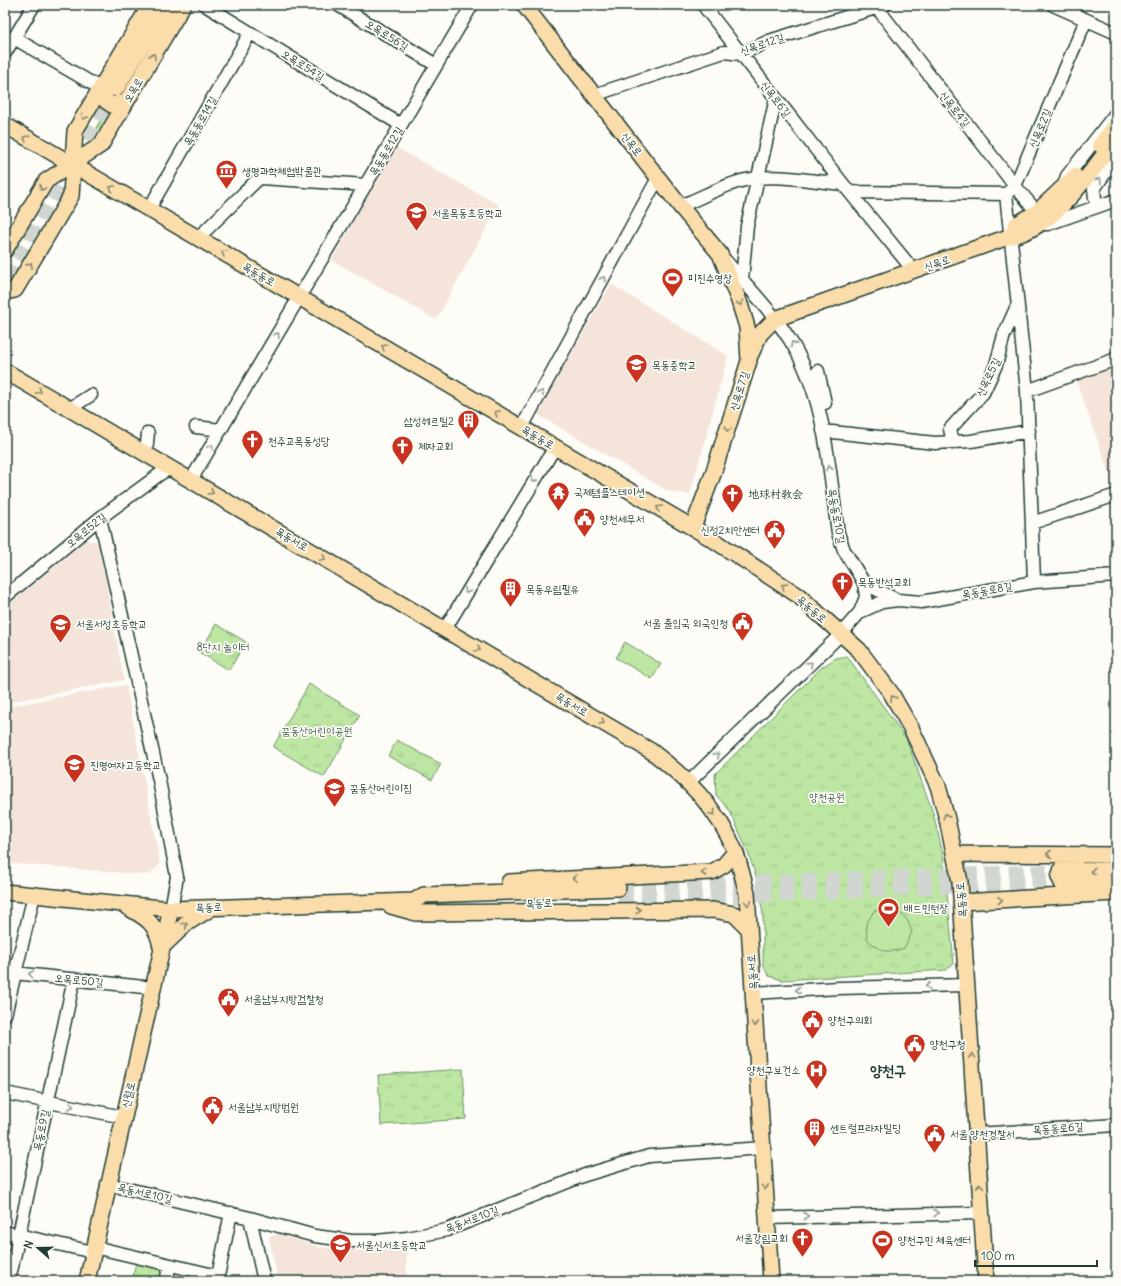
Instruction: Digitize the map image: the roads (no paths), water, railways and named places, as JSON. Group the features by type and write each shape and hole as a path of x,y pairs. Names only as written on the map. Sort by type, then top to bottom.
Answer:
{"main road":[{"name":"오목로","path":"5,292 15,290 71,196 75,131 166,5"},
{"name":"오목로","path":"5,250 46,181 101,145 183,5"},
{"name":"신목로","path":"524,5 680,206 720,254"},
{"name":"오목로","path":"107,87 147,6"},
{"path":"107,87 102,91 106,101 112,105 126,102"},
{"name":"목동동로","path":"5,125 693,527 799,596 858,650 891,693 911,728 938,786 955,854 961,902 986,1281"},
{"path":"1038,218 1062,188 1069,183 1116,125"},
{"path":"1011,236 1017,224 1038,218 1078,188 1116,139"},
{"name":"신목로","path":"775,319 1011,236"},
{"name":"신목로7길","path":"693,527 713,474 749,361 747,327 739,301 720,254"},
{"path":"749,361 760,334 775,319"},
{"name":"목동서로","path":"5,371 651,751 676,769 689,782 716,816 736,852 747,892 771,1281"},
{"path":"376,902 418,889 542,880 712,872 724,865 736,852"},
{"path":"955,854 1116,855"},
{"path":"1082,855 1066,862 1060,869 1059,877 1065,889 1082,895"},
{"path":"1116,870 1070,877 1116,882"},
{"name":"목동로","path":"5,892 171,909 414,900 425,907 618,895"},
{"path":"961,902 1116,893"},
{"path":"376,902 416,912 714,910 734,914 749,929"},
{"path":"123,904 156,927 162,948"},
{"path":"162,948 187,923 213,907"},
{"name":"신월로","path":"87,1281 107,1184 171,909"}],"street":[{"path":"5,53 34,5"},
{"name":"오목로54길","path":"205,5 401,125"},
{"name":"오목로56길","path":"338,5 436,66"},
{"name":"목동동로12길","path":"191,480 472,5"},
{"name":"신목로6길","path":"703,5 846,188 914,271"},
{"path":"1053,5 1116,33"},
{"name":"신목로12길","path":"594,96 724,52 741,54 769,41 879,6"},
{"name":"신목로4길","path":"879,6 1010,190 1038,218"},
{"name":"신목로2길","path":"1010,190 1086,20"},
{"name":"목동동로14길","path":"149,209 250,33"},
{"path":"14,38 107,87"},
{"path":"742,280 747,226 776,98"},
{"path":"1062,188 1067,176 1116,113"},
{"path":"1096,207 1094,189 1116,157"},
{"path":"198,238 257,180 261,178 366,185"},
{"path":"522,427 658,178"},
{"path":"680,206 744,180 773,178 846,188 1010,190 1011,236 1030,431 1034,582"},
{"path":"1078,188 1072,212 1079,213"},
{"path":"1038,218 1048,224 1116,200"},
{"name":"신목로","path":"720,254 775,319"},
{"name":"신목로5길","path":"953,443 950,429 983,392 996,365 1004,335 1018,304"},
{"name":"목동동로10길","path":"775,319 792,342 808,374 823,428 838,533 844,550 864,583"},
{"path":"1027,390 1116,359"},
{"path":"818,371 824,383 829,424 823,428"},
{"path":"70,409 91,395"},
{"path":"196,427 221,430"},
{"path":"823,428 935,443 953,443 1030,431"},
{"path":"146,453 148,433"},
{"path":"445,629 554,446"},
{"name":"오목로52길","path":"5,597 100,518 160,474 171,468"},
{"path":"1032,523 1116,495"},
{"path":"100,518 159,780 177,877 171,909"},
{"name":"목동동로8길","path":"860,612 882,602 898,600 921,602 1034,582 1116,576"},
{"path":"864,583 898,600"},
{"path":"689,782 840,635 860,612 866,597 864,583"},
{"path":"5,1015 10,972 34,895"},
{"name":"오목로50길","path":"10,972 153,988"},
{"name":"목동로9길","path":"9,1281 74,979"},
{"path":"753,993 839,988 967,985"},
{"path":"5,1093 123,1117"},
{"name":"목동동로6길","path":"976,1134 1116,1125"},
{"name":"목동서로10길","path":"107,1184 231,1213 316,1236 337,1239 376,1241 407,1238 447,1230 585,1175 649,1156 763,1148"},
{"path":"5,1232 170,1265 217,1278 231,1213"},
{"path":"767,1218 981,1213"},
{"path":"250,1218 264,1281"},
{"path":"166,1281 170,1265"}],"tunnel":[{"path":"5,279 116,89"},
{"path":"618,888 1070,871"},
{"path":"618,902 967,885 1070,884"}],"place":[{"name":"생명과학체험박물관","path":"227,190"},
{"name":"서울목동초등학교","path":"416,232"},
{"name":"미진수영장","path":"672,298"},
{"name":"목동중학교","path":"637,384"},
{"name":"삼성쉐르빌2","path":"469,440"},
{"name":"천주교목동성당","path":"252,460"},
{"name":"제자교회","path":"403,466"},
{"name":"국제템플스테이션","path":"558,512"},
{"name":"地球村教会","path":"732,514"},
{"name":"양천세무서","path":"584,538"},
{"name":"신정2치안센터","path":"775,550"},
{"name":"목동반석교회","path":"843,602"},
{"name":"목동우림필유","path":"510,608"},
{"name":"서울 출입국 외국인청","path":"743,642"},
{"name":"서울서정초등학교","path":"61,644"},
{"name":"진명여자고등학교","path":"75,784"},
{"name":"꿈동산어린이집","path":"334,808"},
{"name":"배드민턴장","path":"889,928"},
{"name":"서울남부지방검찰청","path":"228,1018"},
{"name":"양천구의회","path":"812,1040"},
{"name":"양천구청","path":"914,1064"},
{"name":"양천구보건소","path":"816,1090"},
{"name":"서울남부지방법원","path":"212,1126"},
{"name":"센트럴프라자빌딩","path":"814,1148"},
{"name":"서울 양천경찰서","path":"935,1154"},
{"name":"서울강림교회","path":"803,1258"},
{"name":"양천구민 체육센터","path":"882,1260"},
{"name":"서울신서초등학교","path":"341,1264"}],"district":[{"name":"양천구","path":"888,1070"}],"park label":[{"name":"8단지 놀이터","path":"223,647"},
{"name":"꿈동산어린이공원","path":"317,731"},
{"name":"양천공원","path":"827,797"}]}
